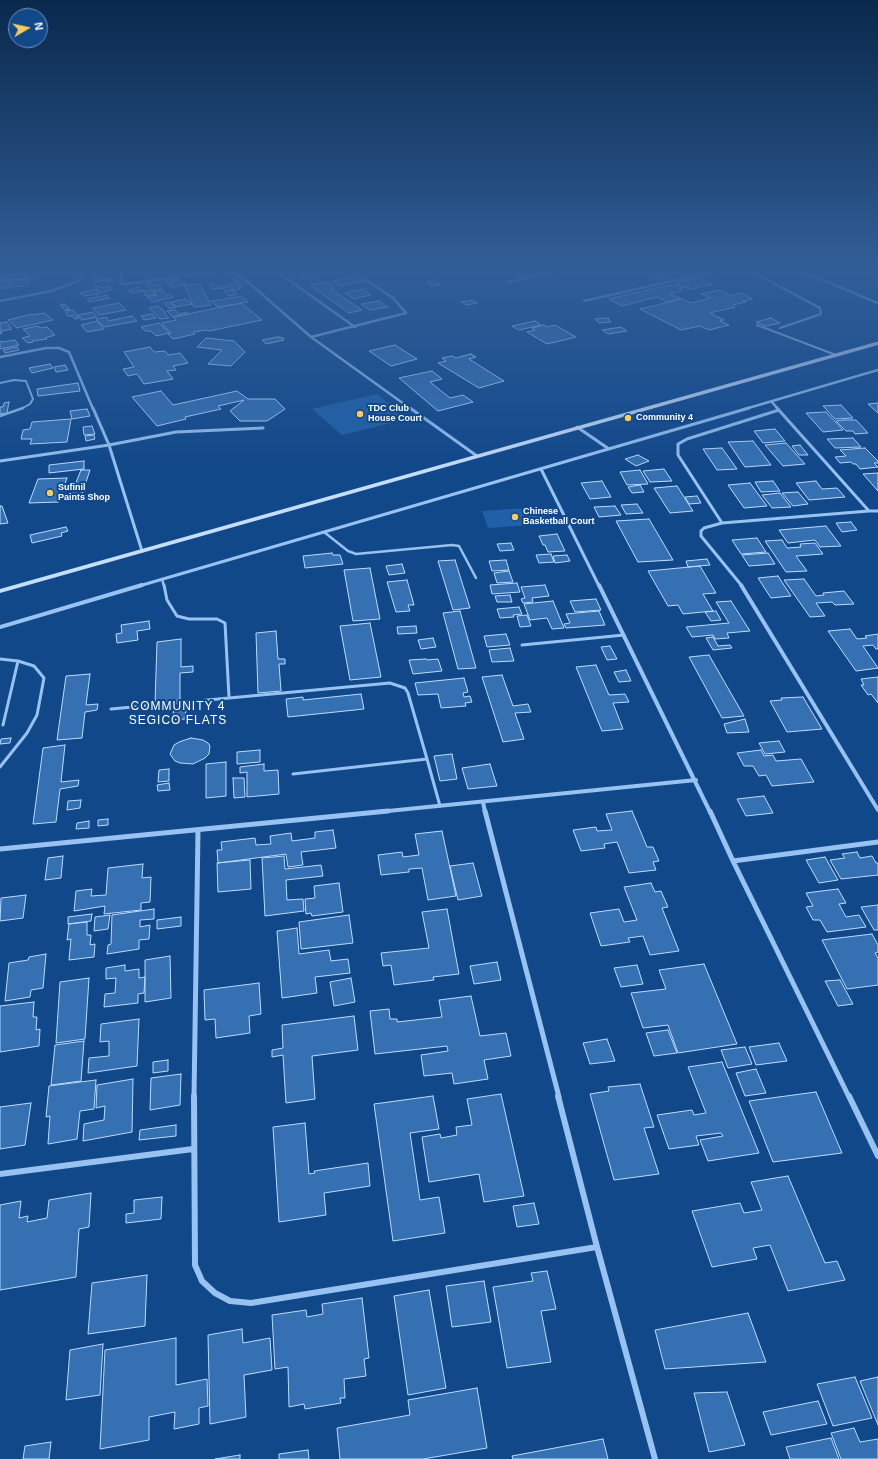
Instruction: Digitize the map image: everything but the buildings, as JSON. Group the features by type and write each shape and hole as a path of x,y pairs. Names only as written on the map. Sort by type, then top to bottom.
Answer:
{"main road":[{"path":"0,591 878,343"}],"street":[{"path":"311,337 315,336"},
{"path":"311,337 477,456"},
{"path":"0,357 46,348 59,348 69,352 109,445 142,551"},
{"path":"0,627 542,469 737,410 878,370"},
{"path":"771,401 869,511"},
{"path":"722,523 678,455 678,444 687,439 779,410"},
{"path":"577,427 609,449"},
{"path":"0,461 109,445 176,432 263,428"},
{"path":"542,469 696,780 733,861 878,1156"},
{"path":"878,511 722,523 704,528 701,531 701,536 744,589 878,810"},
{"path":"0,849 696,780"},
{"path":"483,802 597,1247 655,1459"},
{"path":"198,830 192,1149 195,1265 202,1281 215,1293 230,1300 251,1303 597,1247"},
{"path":"733,861 878,842"},
{"path":"0,1174 192,1149"}],"lane":[{"path":"786,336 836,355"},
{"path":"0,383 14,380 26,381 33,399 30,404 19,410 0,416"},
{"path":"324,532 348,551 356,554 459,546 476,578"},
{"path":"162,579 167,600 177,616 189,619 217,619 226,623 229,697"},
{"path":"522,645 624,635"},
{"path":"0,659 18,661 34,666 44,678 37,715 23,738 0,767"},
{"path":"4,725 18,661"},
{"path":"111,709 229,697 390,683 398,684 405,688 408,693 440,806"},
{"path":"292,774 427,759"}],"shaded area":[{"name":"TDC Club House Court","path":"377,394 408,419 342,435 312,409"},
{"name":"Chinese Basketball Court","path":"540,507 548,524 488,528 482,511"}],"place":[{"name":"TDC Club House Court","path":"360,414"},
{"name":"Community 4","path":"628,418"},
{"name":"Sufinil Paints Shop","path":"50,493"},
{"name":"Chinese Basketball Court","path":"515,517"}],"district":[{"name":"COMMUNITY 4 SEGICO FLATS","path":"178,714"}]}
